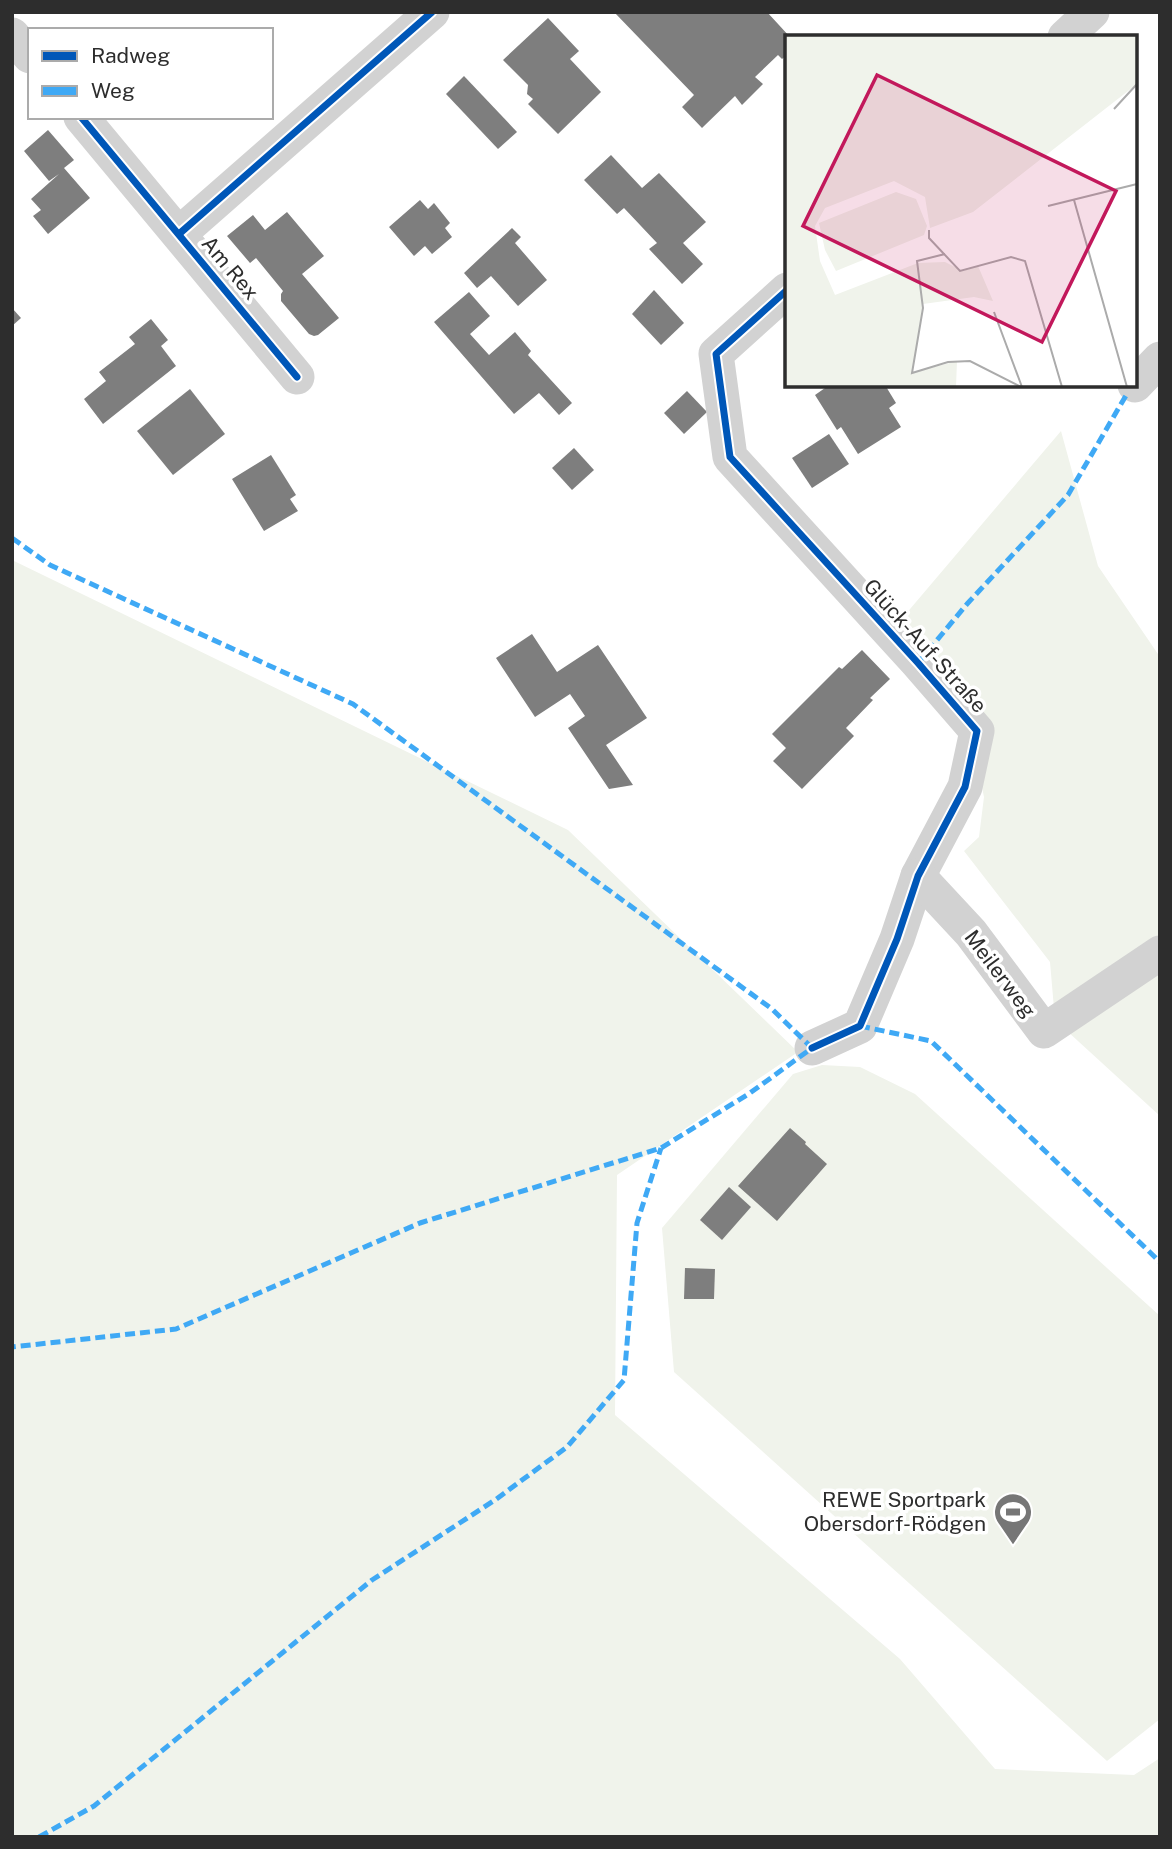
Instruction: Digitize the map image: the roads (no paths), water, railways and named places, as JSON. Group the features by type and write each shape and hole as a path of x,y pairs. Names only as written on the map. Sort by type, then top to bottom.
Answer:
{"street":[{"path":"179,234 432,12"},
{"path":"1067,35 1092,12"},
{"path":"12,35 28,54"},
{"name":"Am Rex","path":"83,119 297,377"},
{"name":"Glück-Auf-Straße","path":"785,292 716,354 730,457 977,731 965,787 918,876 897,939 860,1026 812,1048"},
{"path":"1137,383 1160,359"},
{"name":"Meilerweg","path":"918,876 971,933 1044,1031 1160,953"}],"place":[{"name":"REWE Sportpark Obersdorf-Rödgen","path":"1013,1546"}]}
